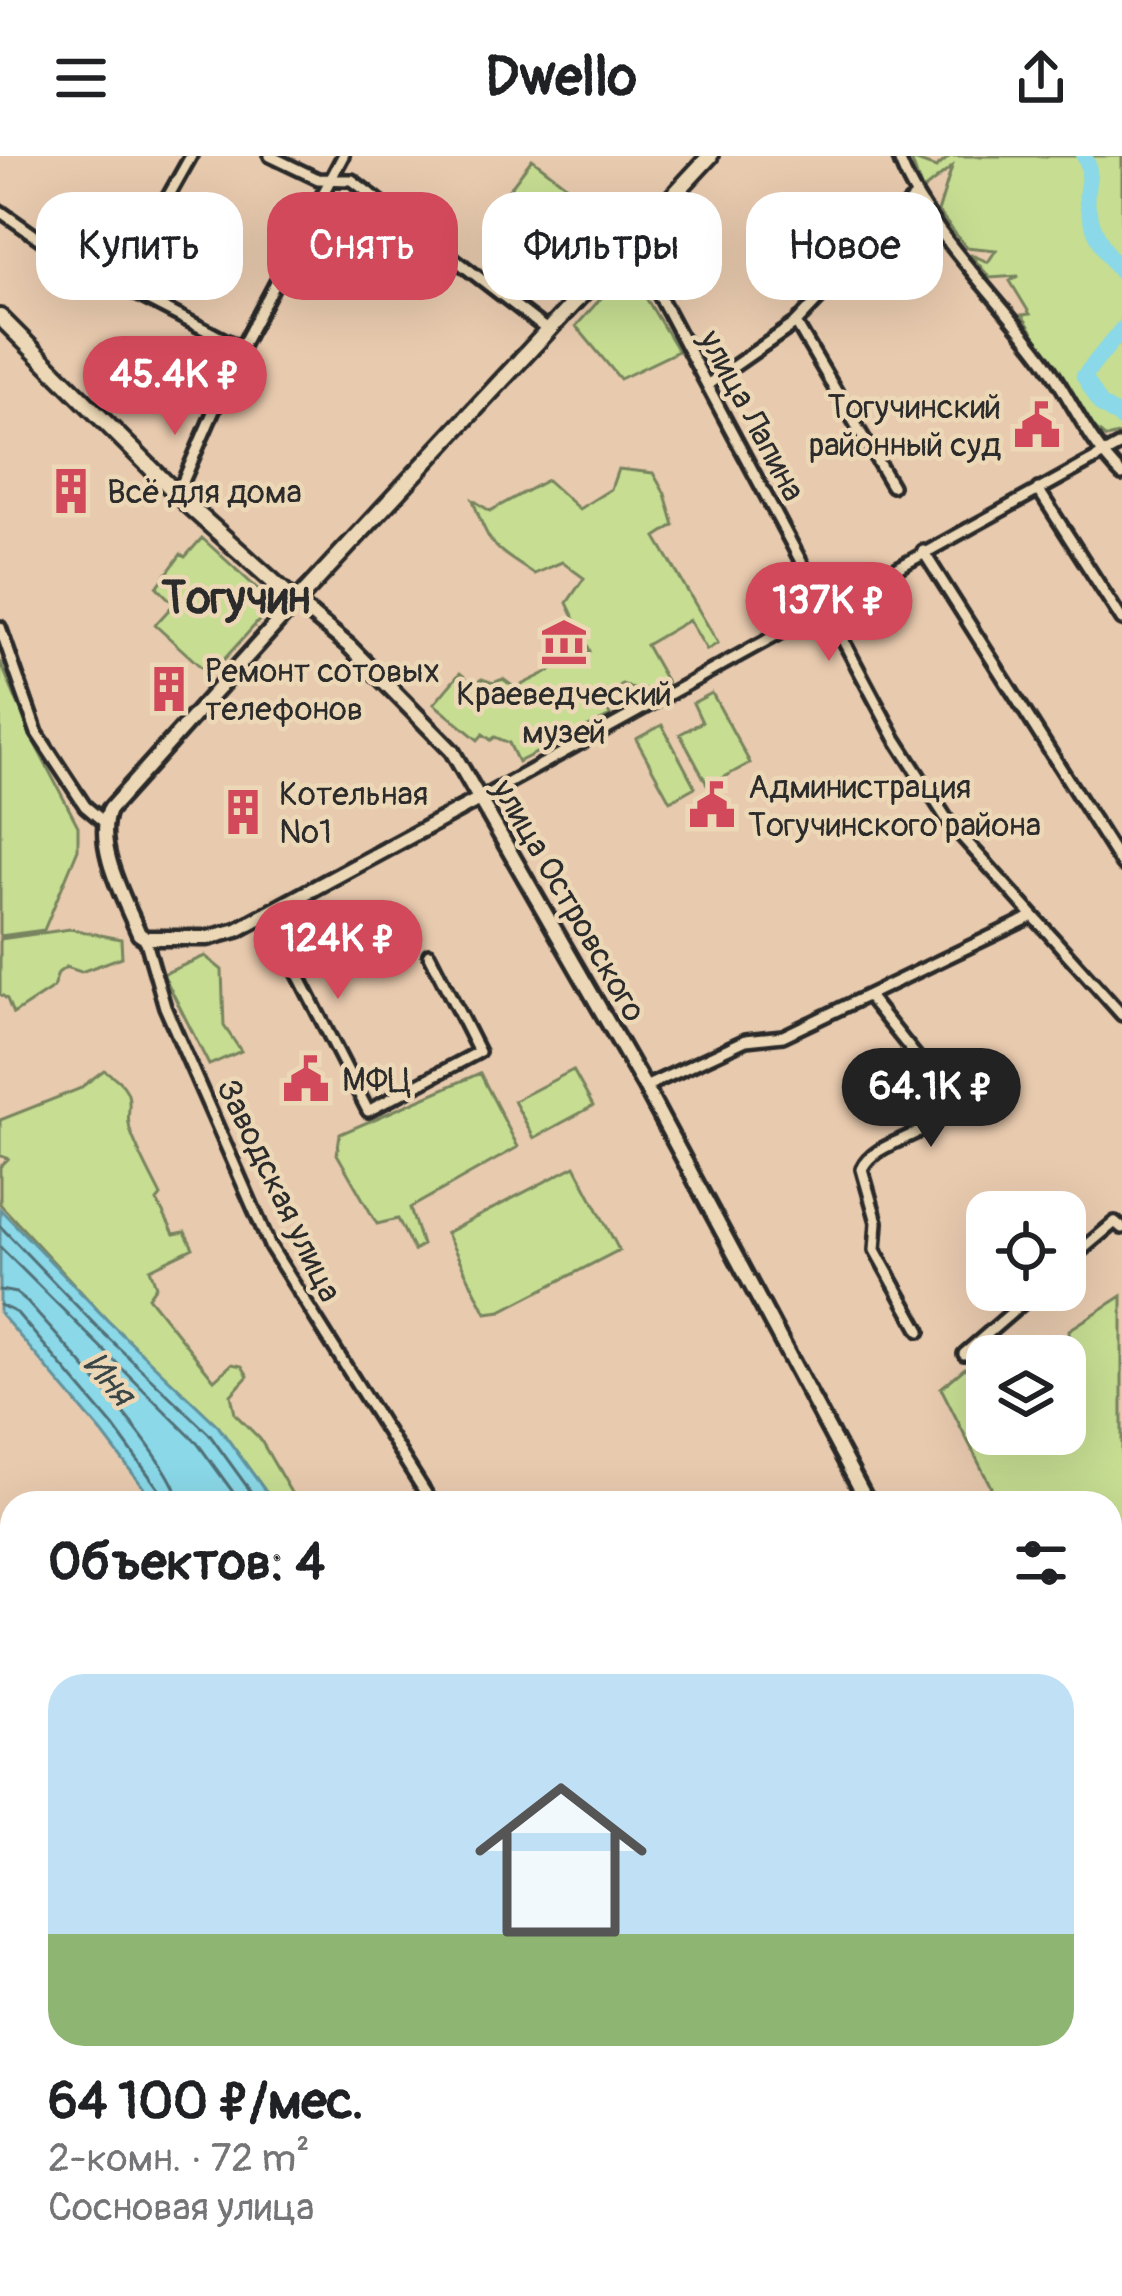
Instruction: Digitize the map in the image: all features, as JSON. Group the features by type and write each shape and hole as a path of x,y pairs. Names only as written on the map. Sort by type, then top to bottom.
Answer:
{"main road":[{"path":"678,192 710,156"},
{"path":"296,602 577,300"},
{"name":"улица Островского","path":"0,316 178,493 296,602"}],"street":[{"path":"170,192 190,156"},
{"path":"270,156 329,182 343,178 363,188 548,330"},
{"path":"178,493 241,348 343,156"},
{"path":"898,156 914,192"},
{"path":"0,211 36,236"},
{"path":"943,230 1046,362 1102,456 1122,475"},
{"path":"147,300 241,348"},
{"name":"улица Лапина","path":"662,300 823,607 895,738 948,821 1122,1015"},
{"path":"707,385 796,322 817,300"},
{"path":"796,322 892,486"},
{"path":"145,938 208,938 237,930 1122,444"},
{"path":"1038,489 1122,620"},
{"path":"923,551 1122,865"},
{"path":"104,822 160,750 296,602"},
{"name":"улица Островского","path":"296,602 349,646 452,751 644,1088 862,1491"},
{"name":"Заводская улица","path":"0,627 37,733 85,806 104,822 120,887 139,934 145,938 165,1007 270,1246 424,1491"},
{"path":"267,914 368,1111 478,1052 429,954"},
{"path":"644,1088 719,1050 746,1040 783,1036 1031,917"},
{"path":"868,996 944,1090 945,1105 936,1122 868,1157 862,1169 877,1222 875,1250 920,1331"},
{"path":"1086,1246 1115,1222 1122,1228"},
{"path":"964,1354 1014,1311"}],"green space":[{"path":"950,156 1122,156 1122,434 1106,438 1093,427 1022,315 1030,314 1010,281 1019,276 990,278 970,254 988,262 996,250 966,247 943,218 943,196 952,167 922,191 911,159 936,168"},
{"path":"532,159 570,188 567,192 507,192"},
{"path":"599,300 647,300 678,351 620,379 576,326"},
{"path":"618,469 653,473 674,525 656,537 718,643 707,650 689,620 646,645 668,684 638,691 622,684 604,702 610,716 518,762 509,743 483,734 478,740 434,704 460,673 473,684 503,679 515,688 590,651 567,603 584,578 562,562 534,574 509,558 489,537 473,500 490,511 547,480 579,509 611,489"},
{"path":"202,538 274,604 210,675 155,625 174,604 157,587 181,554 185,557"},
{"path":"0,661 34,742 78,826 78,849 44,930 0,936"},
{"path":"712,693 750,763 708,786 680,734 702,722 693,703"},
{"path":"662,725 695,787 670,801 636,739"},
{"path":"70,929 121,939 122,957 81,972 66,967 58,973 53,988 13,1014 0,994 0,939"},
{"path":"205,956 222,970 224,1026 241,1051 209,1065 163,974"},
{"path":"104,1070 124,1087 129,1125 161,1196 157,1201 174,1234 185,1232 193,1248 150,1269 156,1286 148,1297 214,1380 232,1364 242,1366 248,1376 231,1395 235,1414 260,1439 290,1491 265,1491 218,1426 108,1321 0,1204 0,1167 8,1159 0,1155 0,1120 79,1089"},
{"path":"573,1070 593,1106 534,1138 514,1101"},
{"path":"480,1073 518,1147 410,1208 422,1245 414,1251 398,1219 377,1224 337,1154 340,1134"},
{"path":"575,1166 619,1250 501,1311 486,1313 446,1233"},
{"path":"1122,1296 1122,1491 993,1491 975,1455 1086,1455 1086,1335 1069,1335 1069,1330"},
{"path":"966,1368 966,1438 941,1388"}],"water":[{"name":"Иня","path":"0,1209 218,1426 265,1491 146,1491 0,1313"}],"waterway":[{"path":"1084,156 1092,222 1122,274"},
{"path":"1122,329 1084,376 1101,405 1122,419"}],"place":[{"name":"Тогучинский районный суд","path":"1037,425"},
{"name":"Всё для дома","path":"71,491"},
{"name":"Краеведческий музей","path":"564,642"},
{"name":"Ремонт сотовых телефонов","path":"169,689"},
{"name":"Администрация Тогучинского района","path":"712,805"},
{"name":"Котельная №1","path":"243,812"},
{"name":"МФЦ","path":"306,1079"}],"district":[{"name":"Тогучин","path":"236,597"}]}
